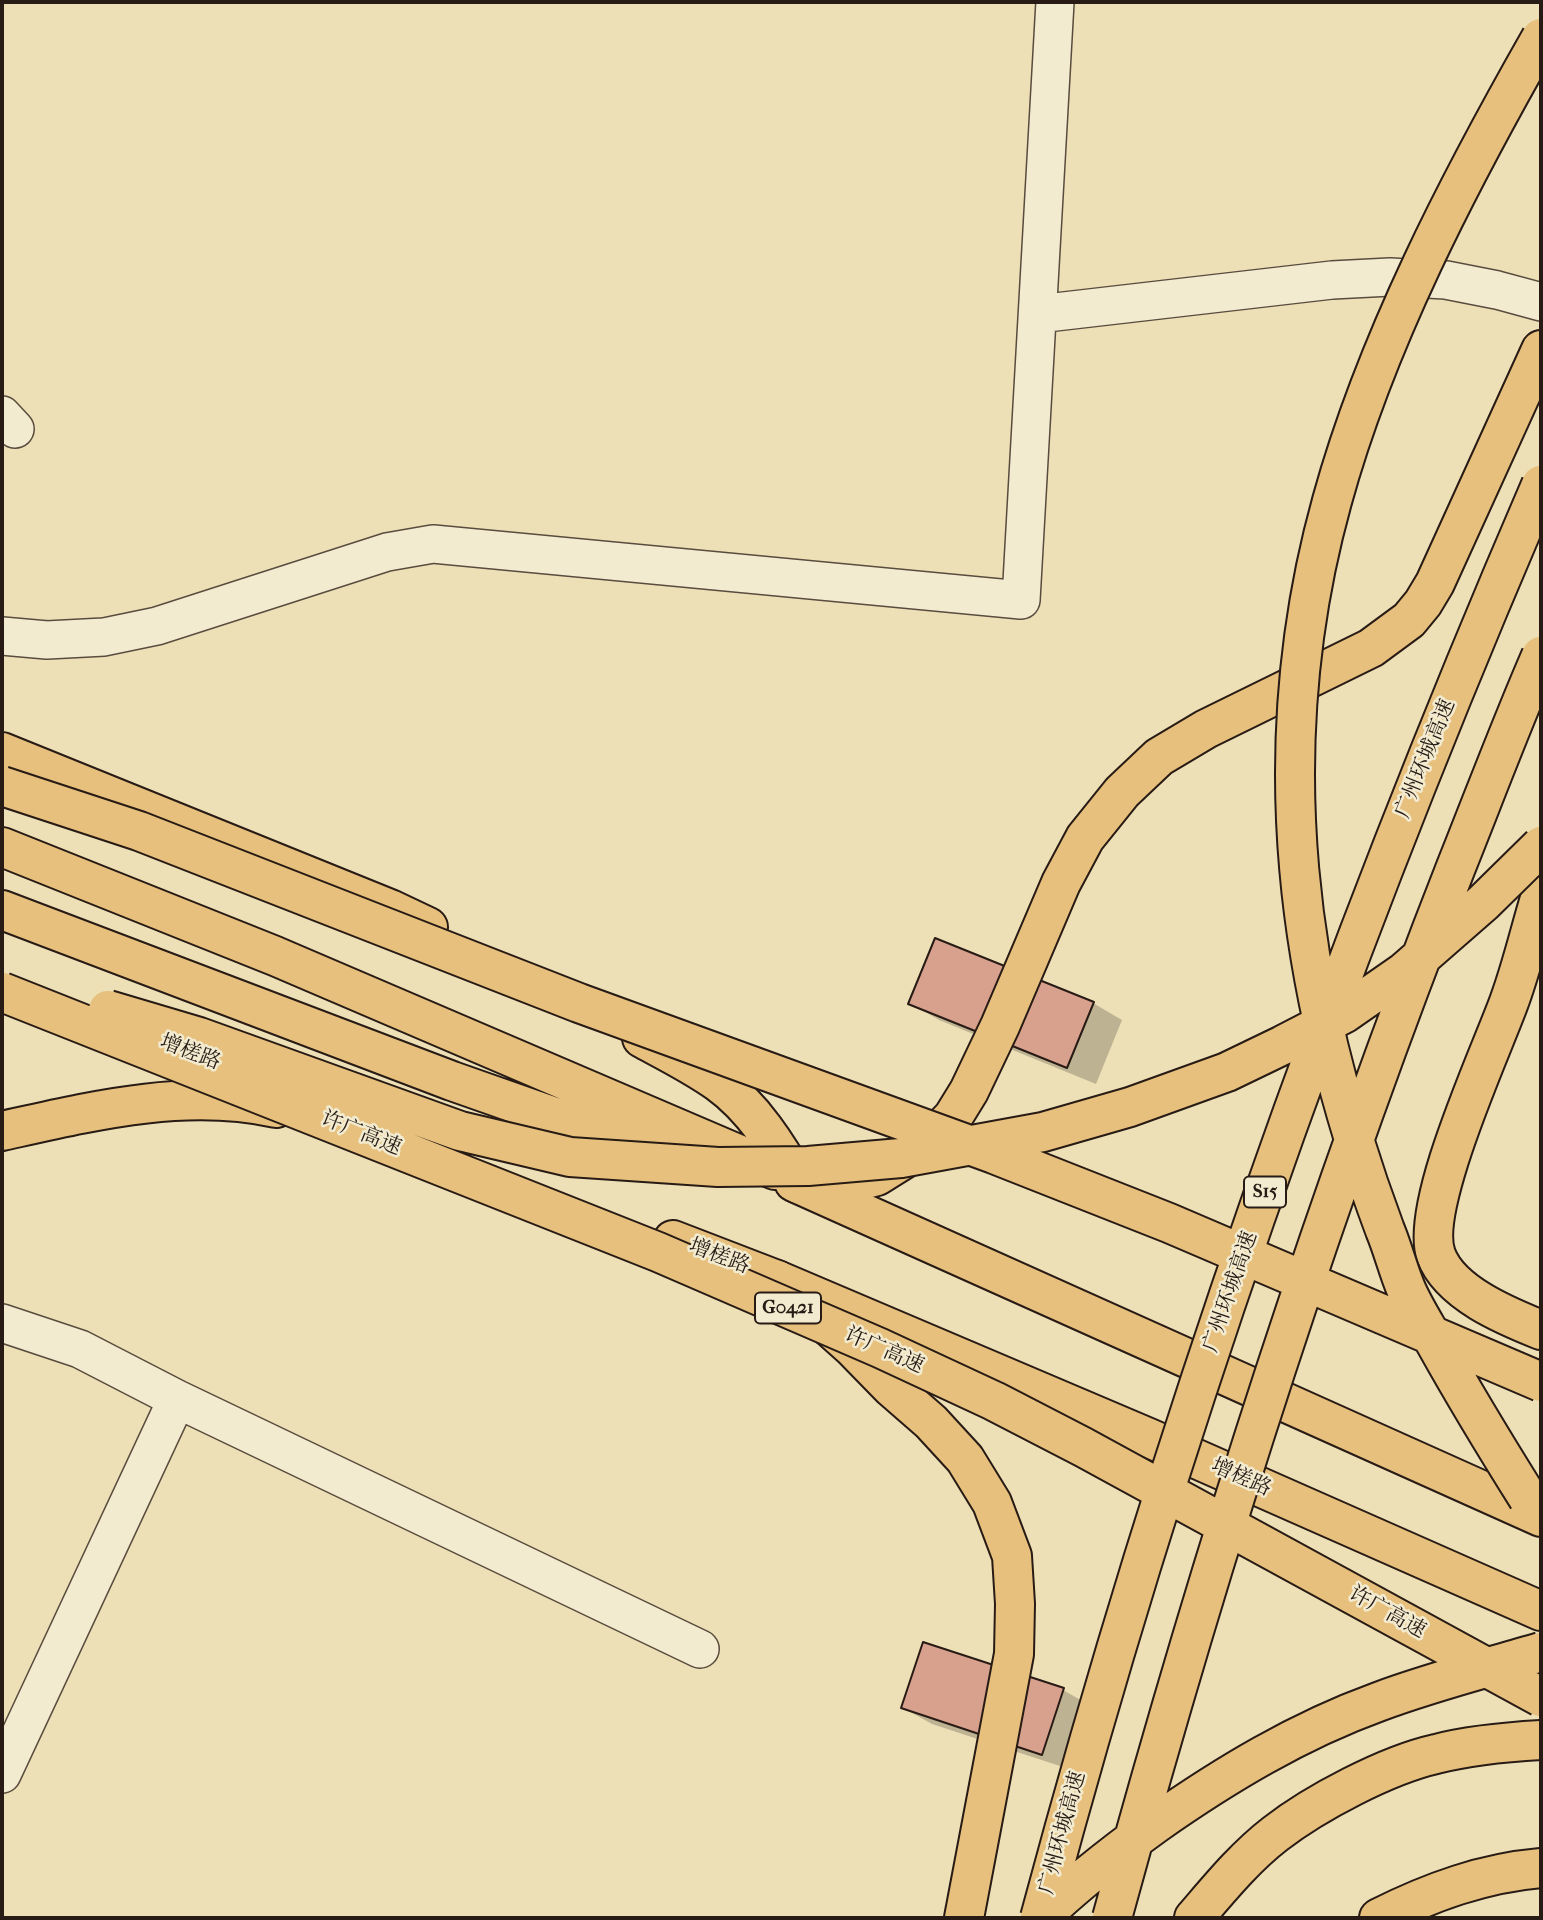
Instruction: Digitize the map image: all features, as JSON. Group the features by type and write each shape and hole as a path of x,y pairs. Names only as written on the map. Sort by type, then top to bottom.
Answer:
{"main road":[{"path":"1541,38 1470,168 1419,273 1355,426 1331,503 1317,566 1302,650 1294,732 1294,816 1299,886 1311,967 1332,1062 1363,1170 1406,1290 1491,1438 1541,1516"},
{"path":"2,910 429,1073 551,1115 799,1184 850,1183 877,1176 925,1146 953,1117 969,1091 1000,1026 1060,883 1086,838 1122,792 1159,757 1206,729 1371,648 1401,626 1423,603 1435,583 1541,350"},
{"name":"广州环城高速","path":"1040,1918 1085,1750 1143,1555 1307,1069 1412,792 1541,485"},
{"path":"1112,1918 1195,1625 1251,1441 1311,1262 1385,1051 1541,656"},
{"path":"2,752 390,909 527,975 683,1060 720,1084 760,1124 781,1152 799,1184"},
{"path":"2,786 139,831 579,1003 994,1154 1169,1223 1541,1382"},
{"path":"2,846 275,956 733,1151 799,1184 1541,1516"},
{"path":"2,979 199,1037 460,1131 570,1157 718,1167 808,1166 901,1158 1043,1132 1130,1107 1227,1072 1283,1045 1345,1013 1404,972 1483,903 1541,846"},
{"path":"1541,895 1509,1003 1444,1175 1433,1224 1436,1255 1454,1282 1487,1306 1541,1330"},
{"name":"增槎路","path":"2,979 777,1280 1149,1438 1541,1611"},
{"name":"许广高速","path":"2,992 658,1252 880,1348 994,1401 1083,1447 1541,1697"},
{"path":"2,1131 79,1114 162,1101 209,1099 256,1104 405,1136"},
{"path":"777,1280 852,1347 965,1459 992,1503 1012,1556 1016,1604 1014,1654 964,1918"},
{"path":"1437,1471 1541,1490"},
{"path":"1040,1918 1105,1860 1212,1784 1280,1745 1378,1702 1541,1652"},
{"path":"1194,1918 1231,1874 1275,1834 1325,1801 1375,1776 1435,1754 1509,1742 1541,1740"},
{"path":"1379,1918 1426,1895 1517,1870 1541,1868"}],"street":[{"path":"2,636 47,640 104,637 158,626 387,552 433,544 1021,600 1055,2"},
{"path":"1038,314 1332,280 1390,276 1446,280 1541,302"},
{"path":"2,1323 79,1349 177,1399 700,1648"},
{"path":"2,1774 177,1399"}],"building":[{"path":"935,938 1094,1002 1067,1068 908,1004"},
{"path":"923,1642 1064,1688 1042,1755 901,1708"}]}
